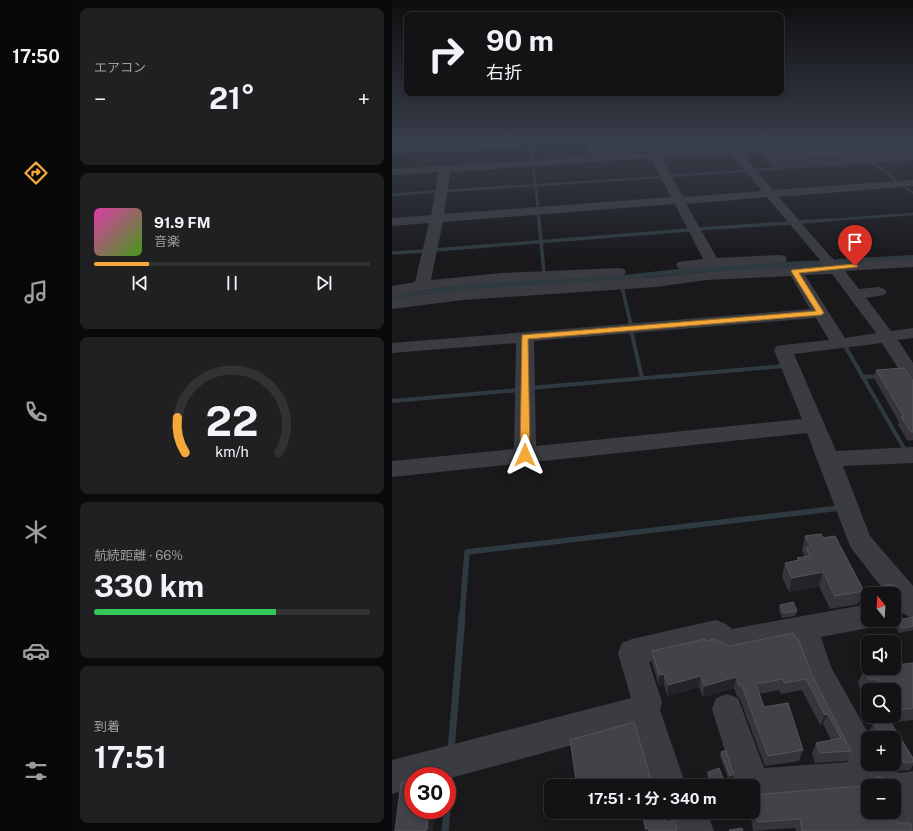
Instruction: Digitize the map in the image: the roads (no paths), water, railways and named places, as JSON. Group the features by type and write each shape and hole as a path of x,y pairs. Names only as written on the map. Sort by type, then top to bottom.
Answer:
{"street":[{"path":"422,285 444,182"},
{"path":"669,182 712,262"},
{"path":"760,182 855,294 887,337 913,377"},
{"path":"392,222 913,183"},
{"path":"392,291 422,285 502,277 633,271 712,262 829,262 913,252"},
{"path":"392,304 462,295 656,282 707,276 794,271 829,262 841,267 913,263"},
{"path":"794,271 840,344"},
{"path":"855,294 879,292"},
{"path":"392,348 821,313"},
{"path":"901,610 913,607 860,541 829,459 783,350 840,344 913,333"},
{"path":"524,337 525,455"},
{"path":"392,469 814,425"},
{"path":"829,459 913,455"},
{"path":"667,779 645,710 647,702 632,653 716,633 727,643 861,617"},
{"path":"804,627 818,673 888,779"},
{"path":"727,709 751,779"},
{"path":"392,777 645,710"},
{"path":"760,785 864,777 871,779"},
{"path":"901,809 909,831"}],"waterway":[{"path":"535,185 588,182"},
{"path":"444,191 535,185"},
{"path":"535,185 538,208"},
{"path":"905,187 913,193"},
{"path":"392,195 439,191"},
{"path":"538,213 539,221"},
{"path":"829,220 913,214"},
{"path":"539,220 541,242"},
{"path":"800,222 829,220"},
{"path":"815,221 829,220"},
{"path":"697,229 790,223"},
{"path":"541,242 689,230"},
{"path":"434,250 541,242"},
{"path":"541,242 544,273"},
{"path":"392,253 426,251"},
{"path":"622,287 630,321"},
{"path":"630,320 631,326"},
{"path":"631,330 642,378"},
{"path":"845,346 905,450"},
{"path":"530,388 785,366"},
{"path":"863,377 880,376"},
{"path":"392,401 520,390"},
{"path":"462,617 467,552 840,508"},
{"path":"451,751 462,616"},
{"path":"445,831 446,819"}]}
